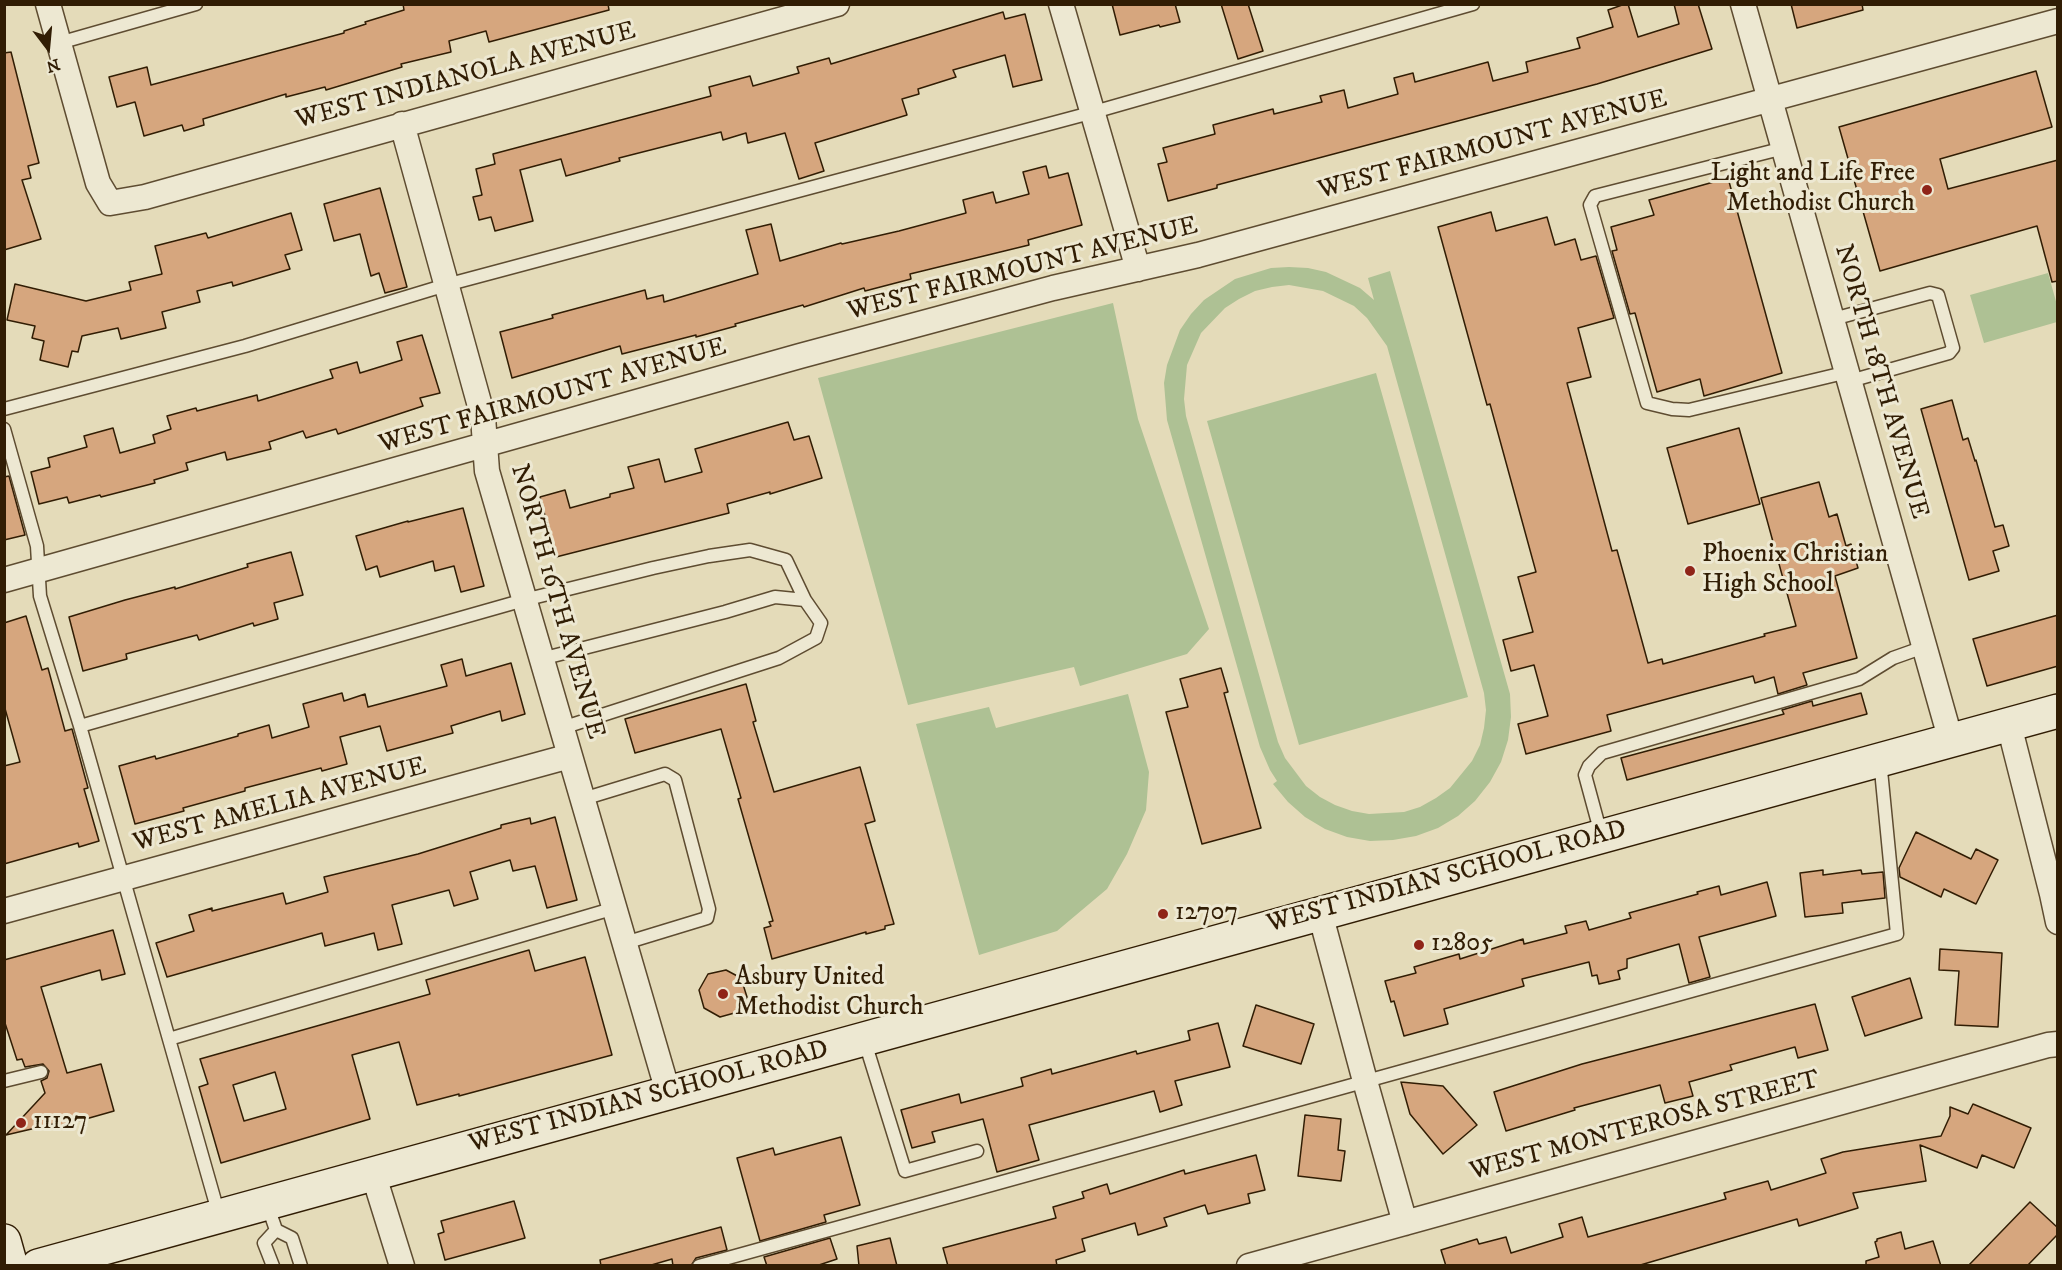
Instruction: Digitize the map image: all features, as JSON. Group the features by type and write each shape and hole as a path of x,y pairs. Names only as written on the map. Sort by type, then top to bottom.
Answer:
{"main road":[{"name":"WEST INDIAN SCHOOL ROAD","path":"38,1266 219,1216 271,1216 373,1173 2058,711"},
{"path":"4,1241 11,1266"}],"street":[{"path":"48,4 59,43"},
{"name":"WEST INDIANOLA AVENUE","path":"59,43 98,183 110,203 145,197 837,4"},
{"path":"1061,4 1138,269"},
{"name":"NORTH 18TH AVENUE","path":"1743,4 1951,741"},
{"name":"WEST FAIRMOUNT AVENUE","path":"4,580 1053,288 1198,255 2058,21"},
{"name":"NORTH 16TH AVENUE","path":"402,124 483,417 487,471 669,1092"},
{"path":"2009,725 2058,922"},
{"name":"WEST AMELIA AVENUE","path":"4,911 570,756"},
{"path":"1320,913 1405,1223"},
{"name":"WEST MONTEROSA STREET","path":"1249,1266 2058,1044"},
{"path":"373,1173 402,1266"}],"lane":[{"path":"59,43 196,4"},
{"path":"4,409 245,346 446,285 1094,112 1473,4"},
{"path":"1784,148 1595,196 1590,204 1647,403 1672,409 1689,410 1949,353 1953,348 1938,296 1930,293 1833,319"},
{"path":"4,429 38,546 40,596 80,726 219,1216"},
{"path":"80,726 524,600 653,568 750,550 786,560 805,600 821,623 816,638 779,658 562,728"},
{"path":"541,659 776,597 805,600"},
{"path":"1602,836 1585,776 1588,766 1602,753 1859,679 1893,658 1924,647"},
{"path":"699,1266 1897,934 1880,760"},
{"path":"583,800 665,774 675,780 709,909 707,918 625,943"},
{"path":"169,1039 615,908"},
{"path":"864,1038 905,1171 977,1151"},
{"path":"4,1082 41,1072"},
{"path":"271,1216 264,1244 273,1266"},
{"path":"271,1216 292,1238 301,1266"}],"green space":[{"path":"1271,268 1308,268 1326,272 1360,288 1374,300 1368,278 1390,271 1510,694 1511,717 1508,740 1501,762 1490,782 1475,801 1458,816 1438,828 1416,836 1370,841 1347,837 1325,829 1305,817 1273,784 1277,781 1260,747 1167,420 1164,383 1167,365 1180,330 1204,300 1235,279","holes":["1289,285 1323,291 1354,306 1367,318 1387,346 1484,693 1486,710 1484,728 1480,745 1472,761 1450,788 1420,807 1404,812 1369,814 1335,805 1306,786 1285,758 1278,742 1186,416 1184,399 1187,365 1201,333 1225,308 1255,291 1272,287"]},
{"path":"2048,273 2057,305 2057,322 1984,343 1970,295"},
{"path":"1113,303 1138,419 1209,629 1187,654 1080,686 1074,667 908,705 818,378"},
{"path":"1376,373 1468,697 1299,745 1207,421"},
{"path":"1128,694 1149,772 1146,810 1127,854 1107,889 1057,931 979,955 916,724 989,707 996,728"}],"building":[{"path":"403,4 608,4 609,10 489,42 486,31 449,41 451,52 401,64 402,67 326,90 325,87 286,97 286,94 203,119 204,125 184,131 182,125 144,136 135,102 117,107 109,77 147,67 151,85 344,33 344,31 366,24 365,22 404,10"},
{"path":"1112,4 1175,4 1180,22 1120,35"},
{"path":"1221,4 1248,4 1263,51 1238,59"},
{"path":"1628,4 1638,37 1679,24 1674,4 1698,4 1712,49 1597,84 1217,185 1217,188 1168,201 1158,164 1167,162 1163,148 1215,134 1213,125 1273,109 1274,114 1322,102 1320,96 1344,90 1348,108 1398,94 1394,78 1413,73 1415,82 1488,62 1493,81 1528,72 1526,62 1580,48 1577,38 1613,27 1608,10"},
{"path":"1791,4 1862,4 1863,10 1797,28"},
{"path":"1003,12 1005,19 1025,14 1042,80 1013,87 1005,55 953,70 956,77 918,89 919,94 902,99 907,115 815,143 824,171 799,179 785,133 748,143 746,133 723,140 721,132 619,158 620,161 566,176 561,159 520,170 533,221 495,231 491,217 479,220 473,197 482,195 476,169 495,164 493,154 711,96 709,87 750,76 753,86 799,73 797,67 829,58 831,64"},
{"path":"11,52 39,163 28,166 31,178 22,180 41,239 4,250 4,53"},
{"name":"Light and Life Free Methodist Church","path":"2036,71 2052,127 1940,159 1948,189 2058,160 2058,281 2052,282 2037,226 1880,271 1839,127"},
{"path":"1046,166 1049,178 1068,173 1082,225 1028,240 1029,245 910,274 911,279 865,291 864,288 696,337 696,335 622,354 620,346 512,378 500,332 553,318 552,315 645,290 647,299 663,295 664,302 758,274 746,230 771,224 780,261 841,243 899,231 966,213 963,200 993,192 996,203 1029,194 1023,172"},
{"path":"1728,178 1782,373 1704,396 1700,379 1657,392 1635,313 1630,314 1612,251 1617,250 1611,227 1654,215 1649,200"},
{"path":"380,188 407,287 385,293 379,273 371,276 360,234 334,241 324,204"},
{"path":"1491,212 1496,231 1547,217 1555,245 1575,239 1581,260 1596,256 1614,318 1578,328 1591,377 1567,383 1612,551 1617,550 1648,663 1662,659 1663,664 1796,626 1761,498 1819,482 1829,517 1837,514 1846,546 1851,544 1858,568 1835,576 1857,658 1803,673 1807,685 1778,694 1774,677 1755,683 1753,676 1607,715 1611,731 1526,754 1518,724 1548,716 1534,665 1511,671 1503,640 1533,632 1518,577 1536,572 1438,227"},
{"path":"291,213 302,250 285,255 290,269 233,286 232,282 197,291 200,302 162,312 166,328 121,339 118,328 82,336 78,352 72,351 68,367 40,360 44,341 32,338 35,326 7,320 15,284 86,301 131,290 129,282 162,274 155,246 206,233 208,238"},
{"path":"422,335 440,393 420,398 423,406 338,434 336,429 306,438 303,431 269,442 271,449 227,460 225,452 186,463 188,470 154,480 155,483 101,497 100,495 69,503 67,497 39,504 31,472 50,467 48,458 87,447 84,436 113,428 120,453 155,443 153,435 171,429 167,416 196,408 197,411 257,395 258,401 333,378 330,370 357,362 360,373 402,360 397,342"},
{"path":"1952,400 1963,440 1968,438 1976,460 1995,527 2003,525 2009,546 1993,551 1999,571 1969,580 1921,409"},
{"path":"788,422 794,440 809,436 822,478 727,504 729,513 556,557 540,497 565,490 570,508 610,497 610,494 634,488 628,467 659,459 665,482 702,472 695,449"},
{"path":"1739,428 1760,504 1688,524 1667,448"},
{"path":"9,476 25,535 4,540 4,477"},
{"path":"463,508 484,586 461,592 454,566 435,571 433,561 380,577 377,566 366,570 356,536"},
{"path":"291,552 303,595 274,603 278,619 254,626 253,623 199,640 197,635 126,654 127,659 83,671 69,617 125,600 175,587 175,589 248,567 247,564"},
{"path":"2058,615 2058,666 1987,686 1973,639"},
{"path":"26,616 42,670 48,668 65,731 72,729 88,788 84,789 99,841 79,847 78,843 4,864 4,766 20,762 4,705 4,623"},
{"path":"462,659 466,676 511,663 525,714 502,721 500,711 451,726 453,733 387,751 380,726 340,737 347,764 322,771 321,768 245,788 245,791 183,808 184,811 135,824 119,766 155,756 156,759 269,725 272,738 309,727 303,704 342,693 344,701 365,694 368,707 447,686 441,665"},
{"path":"1221,668 1228,692 1224,693 1261,828 1202,844 1166,712 1188,707 1180,679"},
{"path":"746,684 756,721 753,722 774,792 860,767 875,821 865,824 894,924 885,926 885,929 866,934 866,932 772,959 764,928 771,926 769,922 773,921 738,799 741,798 721,729 635,753 625,719"},
{"path":"1861,693 1867,714 1627,780 1621,758 1784,714 1782,710 1812,701 1813,706"},
{"path":"555,817 577,900 547,908 535,866 513,871 510,860 470,872 478,899 454,906 449,890 392,905 402,944 378,950 374,933 325,946 322,933 167,977 156,943 194,931 189,915 283,893 286,904 328,892 324,877 418,854 501,828 501,825 530,818 531,824"},
{"path":"1916,832 1971,859 1976,849 1998,860 1976,904 1944,889 1941,897 1900,877 1899,868"},
{"path":"1823,870 1823,875 1861,870 1862,874 1883,872 1885,898 1842,903 1843,913 1805,917 1800,873"},
{"path":"1767,882 1776,916 1699,937 1710,977 1689,983 1679,944 1627,959 1627,968 1618,971 1620,979 1599,984 1597,975 1592,976 1589,962 1522,979 1524,986 1444,1009 1448,1024 1404,1036 1394,1001 1391,1002 1385,981 1416,973 1414,967 1459,954 1460,959 1523,939 1524,944 1567,933 1565,926 1586,921 1589,930 1631,918 1629,913 1719,886 1721,895"},
{"path":"113,930 125,974 102,980 100,970 41,987 67,1073 101,1064 114,1111 54,1128 53,1124 6,1135 45,1093 41,1081 47,1078 49,1071 43,1064 25,1067 22,1059 17,1060 4,1020 4,960"},
{"path":"1940,949 2002,953 1998,1027 1955,1025 1959,971 1939,970"},
{"path":"529,950 535,971 585,957 612,1055 417,1105 399,1042 352,1055 370,1119 221,1163 199,1087 208,1084 200,1059 430,994 426,980","holes":["275,1072 286,1109 244,1121 233,1085"]},
{"path":"726,970 741,978 747,997 738,1012 720,1017 704,1008 699,990 708,974"},
{"path":"1910,978 1922,1018 1865,1036 1852,997"},
{"path":"1815,1004 1828,1050 1798,1058 1795,1047 1730,1065 1732,1070 1689,1082 1693,1096 1665,1103 1660,1085 1574,1108 1575,1110 1506,1131 1494,1092 1582,1064"},
{"path":"1256,1005 1314,1024 1301,1064 1243,1046"},
{"path":"1218,1023 1230,1067 1175,1081 1182,1105 1160,1112 1154,1091 1029,1125 1039,1160 997,1172 983,1119 932,1132 935,1142 912,1148 901,1110 959,1094 961,1103 1023,1086 1021,1078 1051,1069 1052,1074 1136,1051 1137,1054 1190,1040 1188,1031"},
{"path":"1401,1082 1443,1086 1477,1125 1443,1154 1410,1114"},
{"path":"1973,1104 2031,1128 2014,1168 1982,1155 1977,1168 1920,1145 1926,1181 1853,1193 1858,1208 1799,1226 1797,1219 1637,1266 1446,1266 1441,1250 1477,1239 1479,1244 1506,1237 1511,1253 1563,1237 1559,1224 1582,1217 1588,1237 1726,1199 1724,1193 1768,1181 1771,1190 1826,1173 1821,1159 1843,1152 1941,1136 1950,1116 1950,1107 1968,1114"},
{"path":"1305,1115 1341,1119 1338,1150 1345,1151 1341,1181 1298,1176"},
{"path":"841,1137 860,1205 824,1215 826,1222 760,1241 737,1158 773,1148 775,1155"},
{"path":"1256,1155 1265,1190 1248,1194 1250,1203 1208,1214 1205,1205 1164,1218 1167,1226 1138,1235 1135,1223 1082,1239 1085,1251 1056,1260 1057,1266 948,1266 943,1248 1056,1218 1053,1207 1084,1198 1082,1192 1107,1184 1110,1194 1184,1170 1185,1174"},
{"path":"514,1201 525,1238 445,1260 438,1234 444,1232 441,1221"},
{"path":"2030,1202 2058,1228 2058,1234 2027,1266 1968,1266"},
{"path":"721,1227 727,1250 696,1258 691,1266 673,1266 672,1259 648,1266 601,1266 600,1260"},
{"path":"1901,1232 1905,1249 1933,1241 1941,1266 1866,1266 1866,1261 1879,1257 1875,1242 1877,1239"},
{"path":"830,1238 837,1259 816,1266 767,1266 764,1257"},
{"path":"890,1238 897,1266 859,1266 857,1246"}],"place":[{"name":"Light and Life Free Methodist Church","path":"1927,190"},
{"name":"Phoenix Christian High School","path":"1690,571"},
{"name":"12707","path":"1163,914"},
{"name":"12805","path":"1419,945"},
{"name":"Asbury United Methodist Church","path":"723,994"},
{"name":"11127","path":"21,1123"}]}
